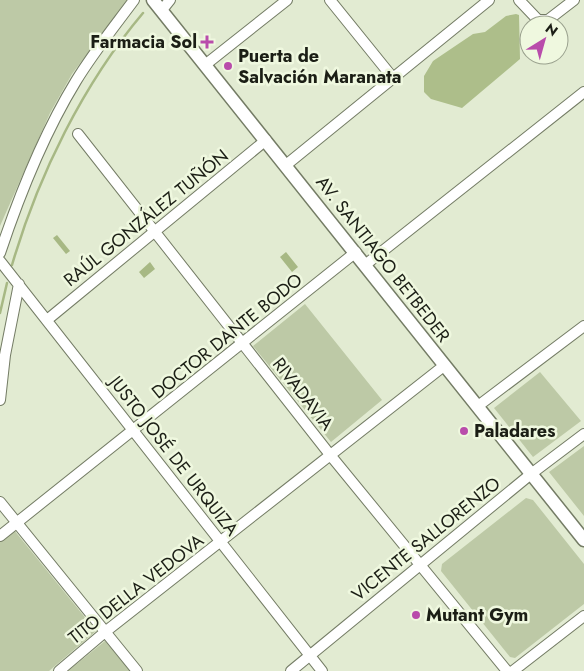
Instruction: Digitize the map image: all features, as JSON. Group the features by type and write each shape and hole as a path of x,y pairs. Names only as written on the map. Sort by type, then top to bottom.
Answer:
{"main road":[{"name":"AV. SANTIAGO BETBEDER","path":"153,0 584,540"}],"street":[{"path":"0,253 20,194 44,139 75,82 134,0"},
{"path":"162,10 170,0"},
{"path":"205,65 287,0"},
{"path":"330,0 393,78"},
{"path":"286,165 488,0"},
{"path":"519,0 538,20 548,20 574,0"},
{"path":"365,264 584,92"},
{"name":"RIVADAVIA","path":"78,134 330,456 507,671"},
{"name":"RAÚL GONZÁLEZ TUÑÓN","path":"47,320 266,140"},
{"name":"DOCTOR DANTE BODO","path":"0,536 356,252"},
{"name":"JUSTO JOSÉ DE URQUIZA","path":"0,260 322,671"},
{"path":"0,400 6,345 19,284"},
{"path":"478,406 584,326"},
{"name":"TITO DELLA VEDOVA","path":"59,671 105,632 445,365"},
{"name":"VICENTE SALLORENZO","path":"291,671 531,474 584,434"},
{"path":"0,502 136,671"},
{"path":"513,671 584,616"}],"shaded area":[{"path":"0,0 127,0 72,74 50,113 0,226"},
{"path":"519,15 519,60 462,108 431,99 424,92 424,76 433,61 473,34 485,32 506,16"},
{"path":"57,235 70,251 66,254 53,238"},
{"path":"286,252 298,267 292,272 280,257"},
{"path":"150,262 155,269 144,278 139,272"},
{"path":"305,304 382,400 331,442 253,346"},
{"path":"540,372 581,421 533,457 494,408"},
{"path":"584,446 584,516 549,472"},
{"path":"526,498 533,500 584,564 584,604 515,658 510,657 441,571 442,564"},
{"path":"14,530 96,631 49,671 0,671 0,542"},
{"path":"105,641 130,671 68,671"}],"waterway":[{"path":"12,265 35,198 65,132 101,70 143,13"},
{"path":"0,313 7,283"}],"place":[{"name":"Farmacia Sol","path":"207,42"},
{"name":"Puerta de Salvación Maranata","path":"228,66"},
{"name":"Paladares","path":"464,431"},
{"name":"Mutant Gym","path":"416,615"}]}
